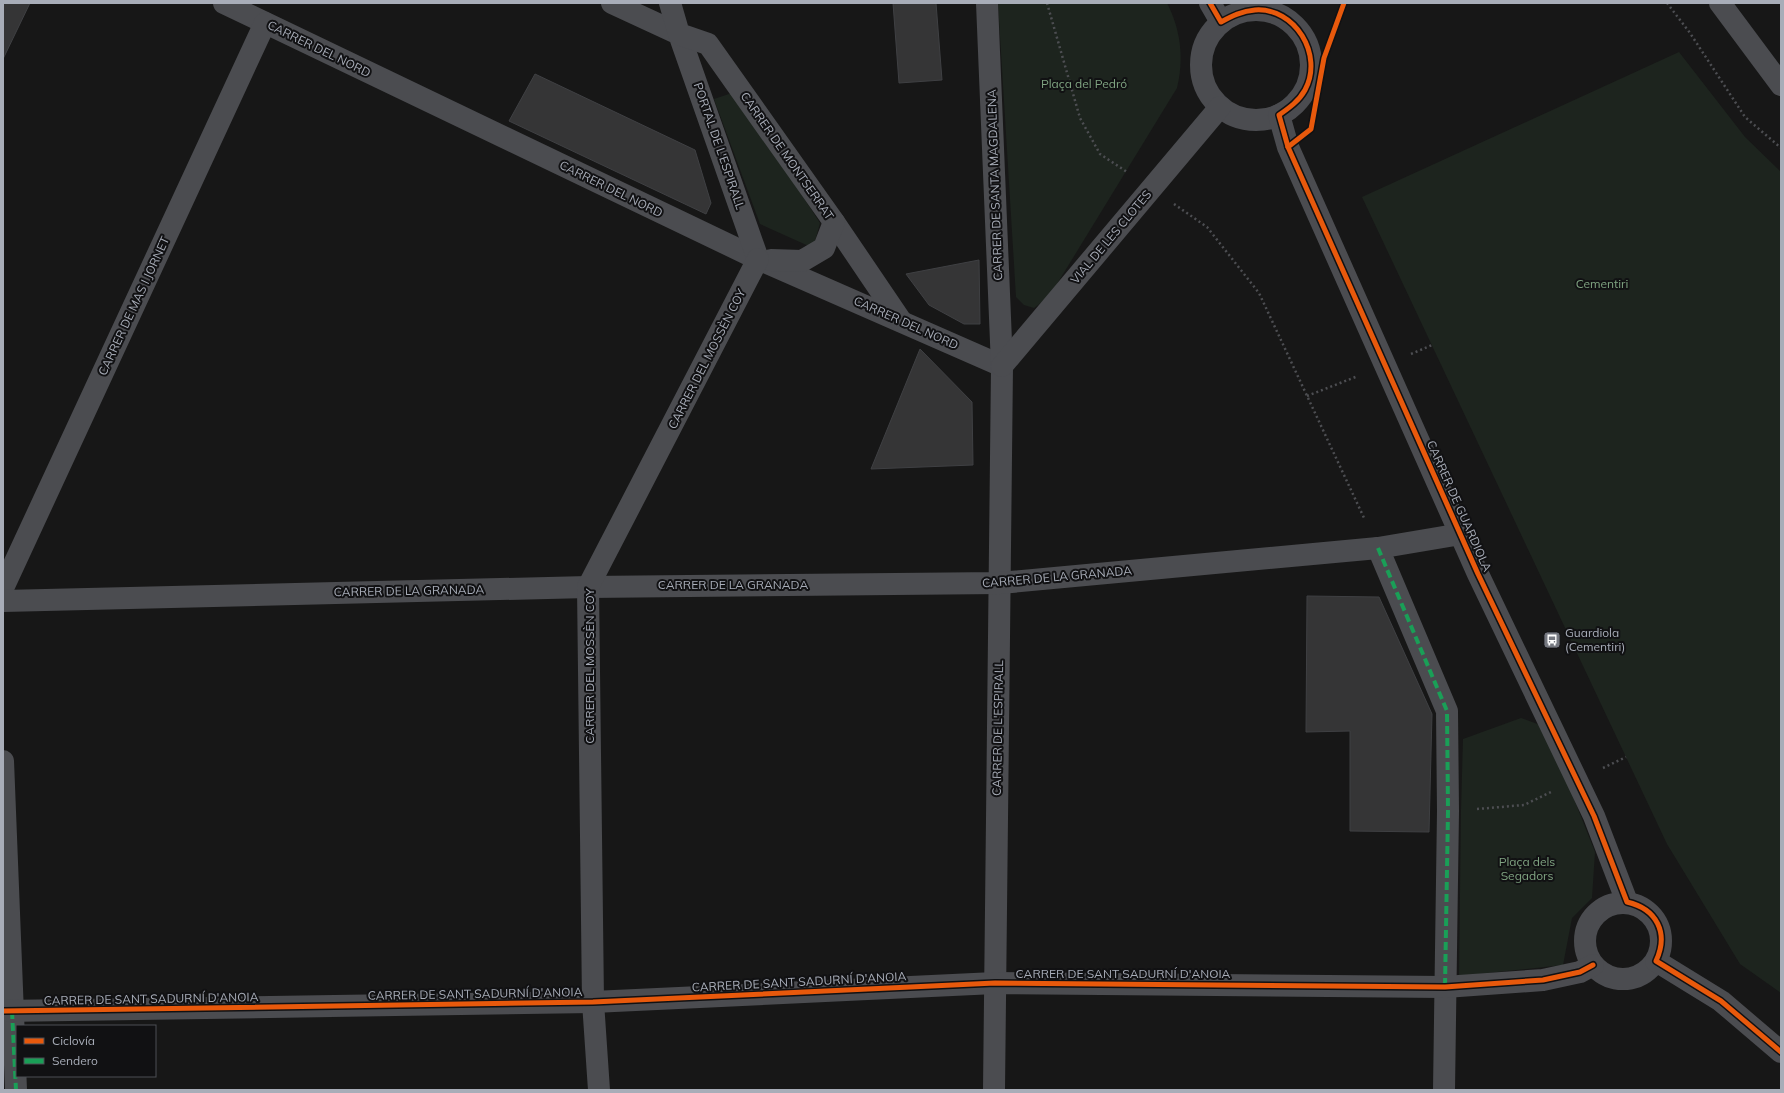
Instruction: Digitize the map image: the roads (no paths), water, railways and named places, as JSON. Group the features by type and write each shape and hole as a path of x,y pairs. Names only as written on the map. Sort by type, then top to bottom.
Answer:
{"street":[{"name":"CARRER DEL NORD","path":"224,3 758,259 1002,366"},
{"name":"CARRER DE MONTSERRAT","path":"612,3 679,34 708,44 834,222 901,321"},
{"path":"670,3 679,34"},
{"name":"CARRER DE SANTA MAGDALENA","path":"987,3 1002,366"},
{"path":"1210,3 1221,22"},
{"path":"1720,3 1781,85"},
{"path":"1279,8 1303,36 1310,53 1311,72 1305,89 1294,104 1279,115 1264,120 1248,120 1233,115 1220,107 1208,92 1202,74 1202,55 1208,37 1221,22 1237,13 1279,8"},
{"name":"CARRER DE MAS I JORNET","path":"3,588 265,23"},
{"name":"PORTAL DE L'ESPIRALL","path":"679,34 758,259"},
{"name":"VIAL DE LES CLOTES","path":"1002,366 1220,107"},
{"name":"CARRER DE GUARDIOLA","path":"1279,115 1288,148 1478,574 1594,816 1627,902"},
{"path":"758,259 802,261 824,248 834,222"},
{"name":"CARRER DEL MOSSÈN COY","path":"599,1090 593,1002 588,587 758,259"},
{"name":"CARRER DE L'ESPIRALL","path":"994,1090 1002,366"},
{"name":"CARRER DE LA GRANADA","path":"3,601 588,587 1000,583 1378,548 1409,541 1461,534"},
{"path":"1378,548 1447,711 1448,811 1444,1090"},
{"path":"3,761 8,1011 16,1090"},
{"path":"1627,902 1638,905 1648,911 1658,924 1662,940 1661,951 1656,961 1648,971 1637,977 1625,979 1608,976 1593,965 1586,954 1584,941 1586,929 1592,917 1602,908 1614,903 1627,902"},
{"path":"1656,961 1721,1002 1781,1052"},
{"name":"CARRER DE SANT SADURNÍ D'ANOIA","path":"8,1011 593,1002 995,983 1445,987 1543,980 1580,972 1593,965"}],"place":[{"name":"Guardiola (Cementiri)","path":"1552,640"}],"park label":[{"name":"Plaça del Pedró","path":"1084,84"},
{"name":"Cementiri","path":"1602,284"},
{"name":"Plaça dels Segadors","path":"1527,869"}]}
